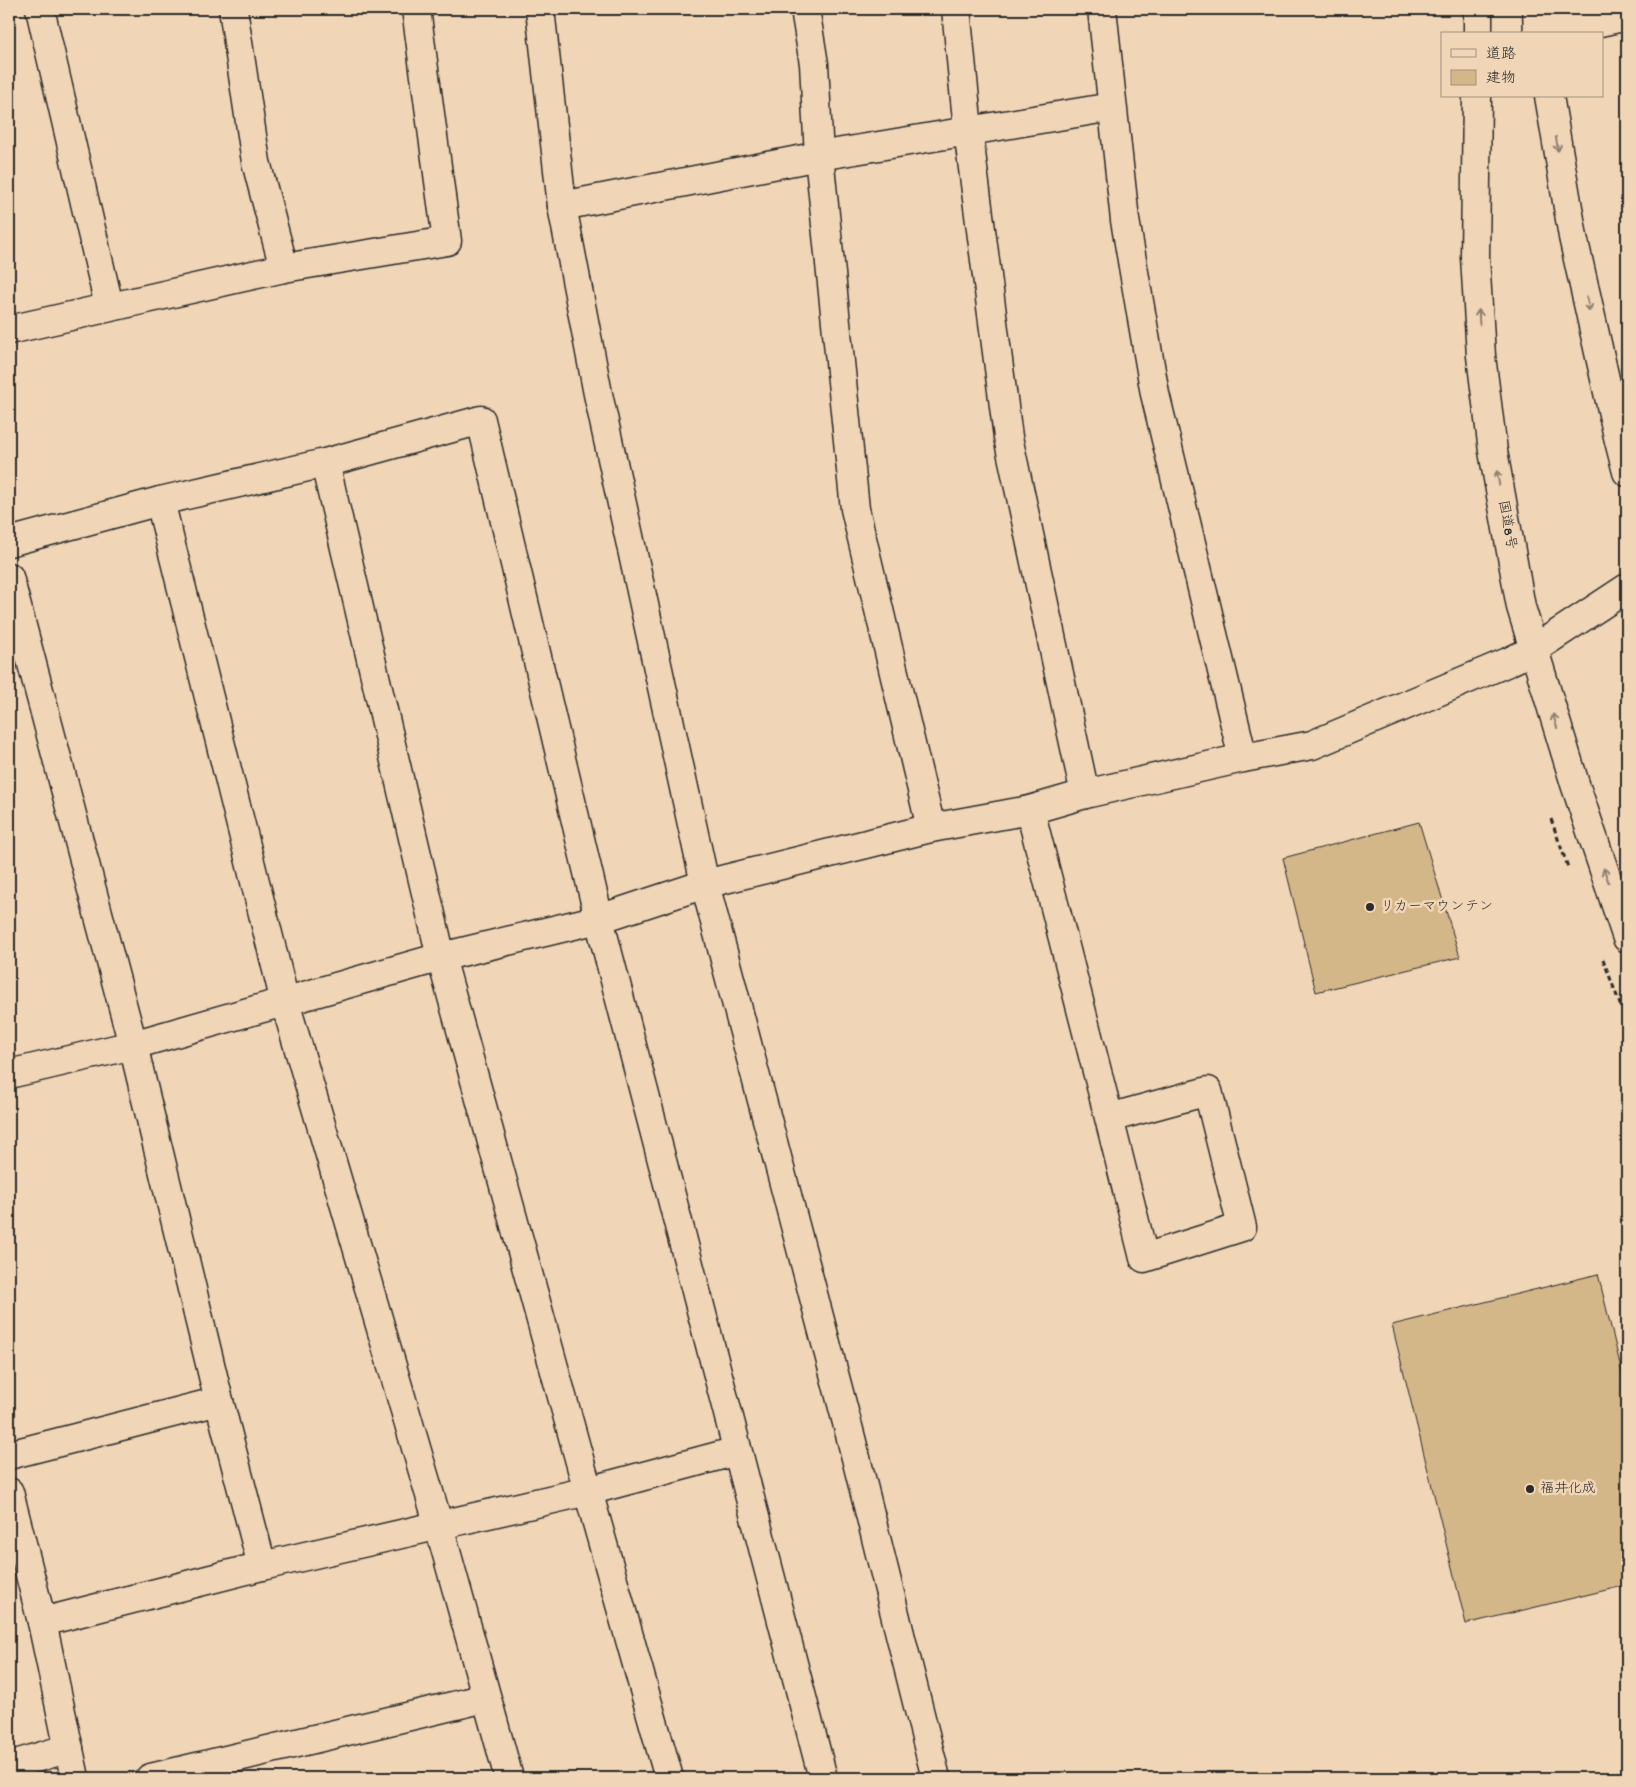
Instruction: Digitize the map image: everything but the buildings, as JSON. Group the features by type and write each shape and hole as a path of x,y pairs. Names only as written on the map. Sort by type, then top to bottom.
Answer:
{"main road":[{"path":"40,9 109,306"},
{"path":"233,9 256,162 284,268"},
{"path":"9,330 284,268 447,241 416,9"},
{"path":"540,9 562,206 598,394 705,884 851,1438 936,1778"},
{"path":"805,9 814,64 819,156 855,509 931,828"},
{"path":"956,9 968,130 1008,437 1085,794"},
{"path":"1102,9 1125,220 1155,394 1243,758"},
{"path":"1478,9 1478,32"},
{"path":"1538,25 1568,29 1627,16"},
{"name":"国道8号","path":"1477,98 1475,257 1481,356 1493,451 1521,607 1575,784 1627,938"},
{"path":"1549,98 1573,236 1627,472"},
{"path":"562,206 819,156 1112,106"},
{"path":"9,542 160,501 324,462 481,420 599,919 823,1778"},
{"path":"324,462 441,957 669,1778"},
{"path":"160,501 285,1002 439,1526 509,1778"},
{"path":"9,577 133,1045 219,1401 262,1566"},
{"path":"9,1074 133,1045 441,957 599,919 705,884 931,828 1030,810 1085,794 1312,744 1533,650 1627,588"},
{"path":"1030,810 1144,1258 1242,1227 1208,1091 1109,1118"},
{"path":"9,1455 219,1401"},
{"path":"42,1622 262,1566 588,1491 737,1451"},
{"path":"9,1492 42,1622 75,1778"},
{"path":"150,1778 486,1698"},
{"path":"9,1766 69,1748"}],"place":[{"name":"リカーマウンテン","path":"1370,907"},
{"name":"福井化成","path":"1530,1489"}]}
